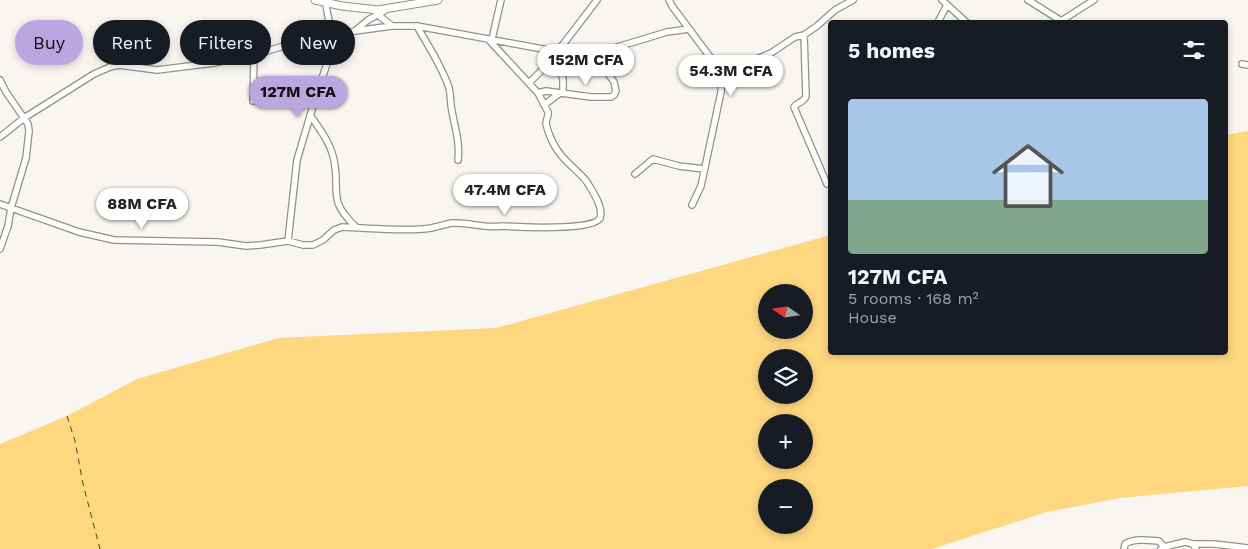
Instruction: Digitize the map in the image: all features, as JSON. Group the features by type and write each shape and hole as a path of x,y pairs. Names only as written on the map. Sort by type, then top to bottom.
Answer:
{"street":[{"path":"314,0 378,10 438,0"},
{"path":"490,39 501,0"},
{"path":"529,83 558,53 597,0"},
{"path":"669,0 722,77 701,186 692,205"},
{"path":"716,66 754,60 771,53 795,37 804,35 818,26 835,10 853,0"},
{"path":"942,0 964,20"},
{"path":"1028,0 1059,20"},
{"path":"1065,20 1094,0"},
{"path":"325,1 329,20"},
{"path":"939,20 947,5"},
{"path":"355,31 377,14 390,8"},
{"path":"377,14 392,26"},
{"path":"355,31 392,26 417,26 581,56 594,54 667,32 689,29"},
{"path":"417,26 435,57 450,90 452,110 457,128 458,160"},
{"path":"804,35 806,96 803,101 794,107 827,184"},
{"path":"0,204 79,232 114,240 218,242 246,246 260,246 288,241 303,245 313,245 323,240 334,230 342,227 397,230 425,229 453,223 474,224 493,228 571,227 587,226 597,222 600,217 600,211 593,192 585,180 559,154 555,147 547,124 549,114 538,93 490,39"},
{"path":"544,105 561,93 563,80 558,53"},
{"path":"538,93 546,91 590,97 611,97 614,95 616,87 614,82 594,54"},
{"path":"0,137 24,118 94,74 110,67 119,65 157,70 198,65"},
{"path":"253,101 254,65"},
{"path":"288,241 297,160 327,65"},
{"path":"0,80 28,124 29,144 11,208 8,226 0,249"},
{"path":"310,115 324,134 333,153 335,192 338,205 356,227"},
{"path":"635,174 653,159 679,166 704,169"},
{"path":"1124,549 1125,544 1128,542 1146,540 1159,541 1163,548 1185,542 1194,546 1214,544 1248,548"}],"shaded area":[{"path":"1248,131 1248,486 1120,498 1047,512 932,549 0,549 0,444 67,416 137,379 278,338 496,328 828,236 828,355 1228,355 1228,134"}],"ferry route":[{"path":"67,416 75,441 83,484 100,549"}]}
